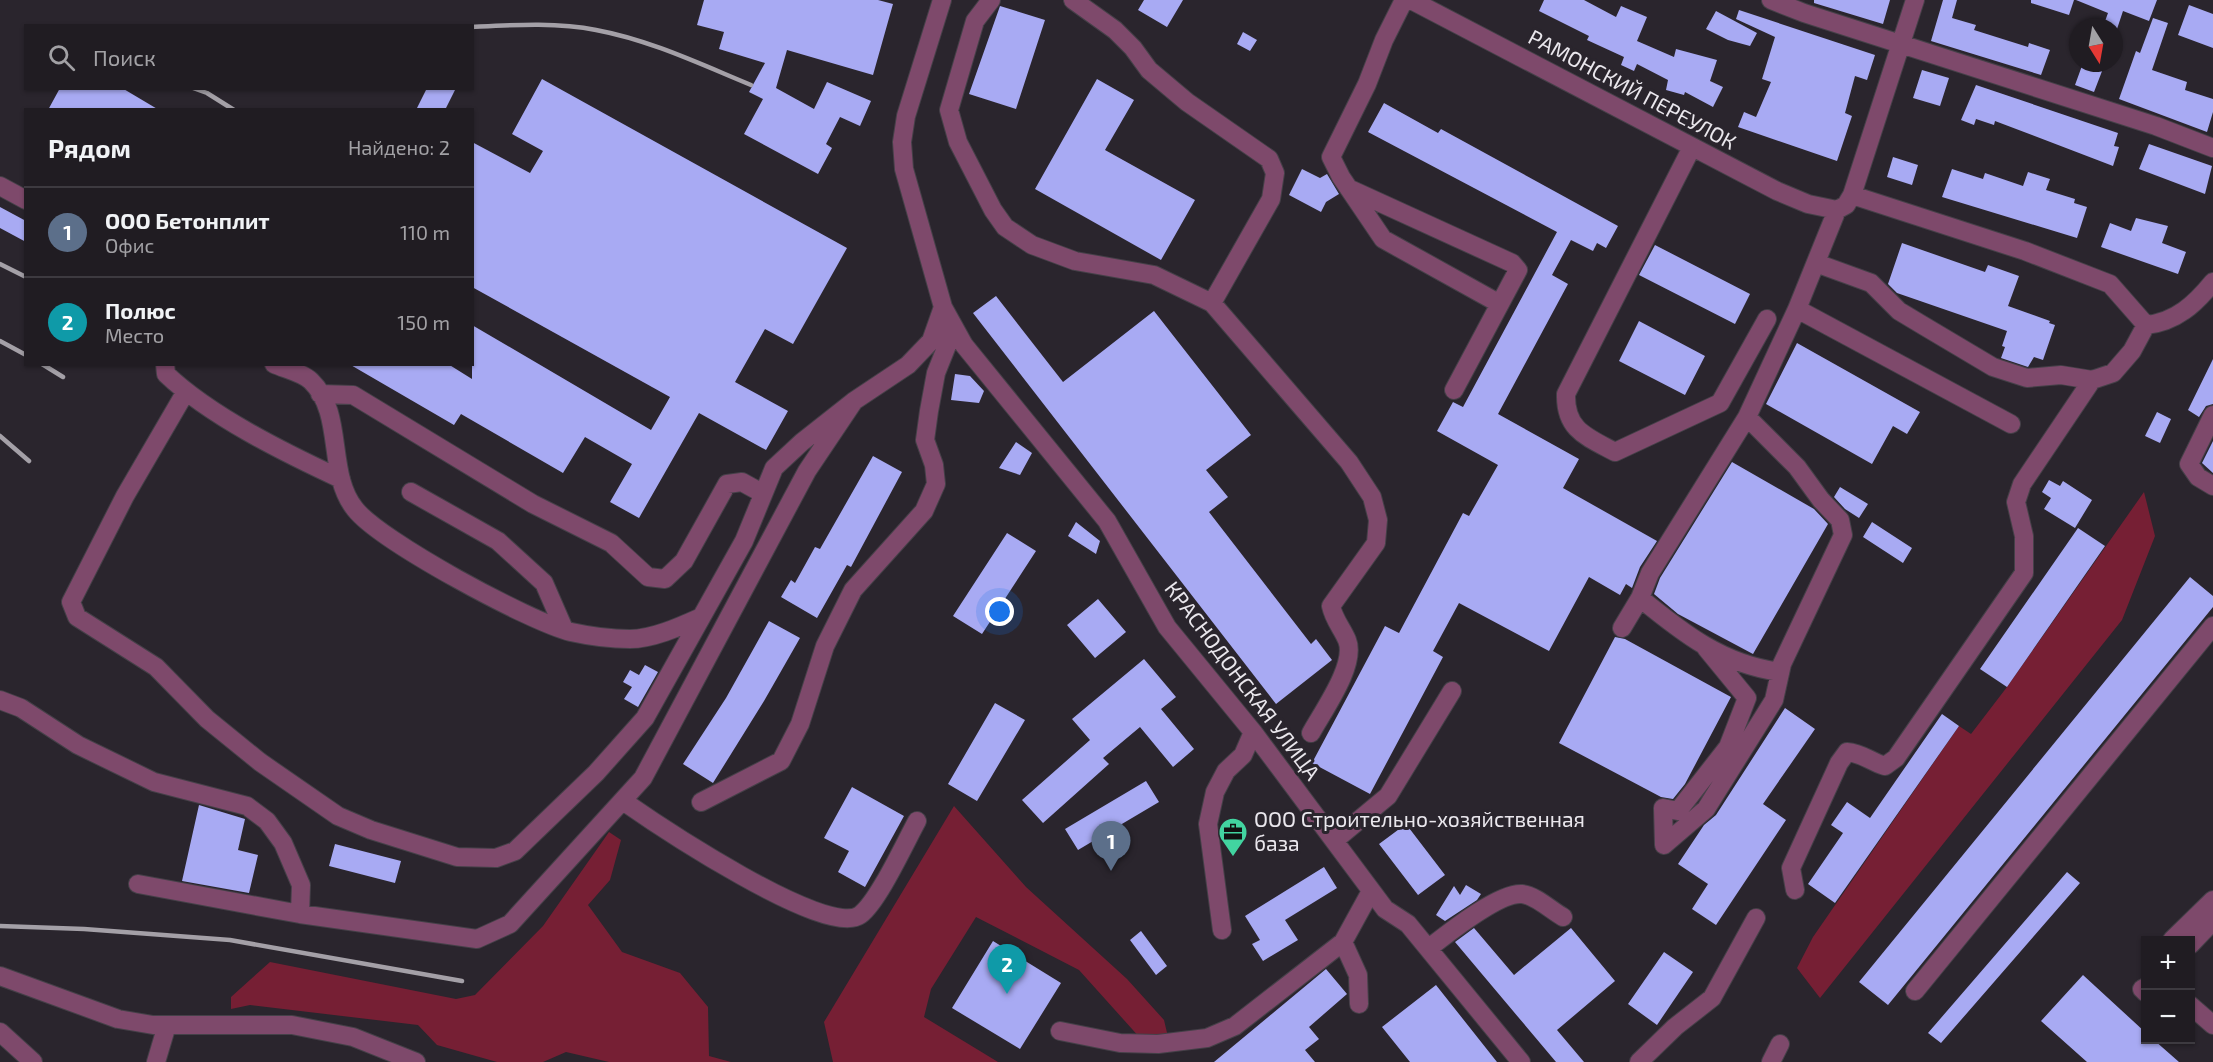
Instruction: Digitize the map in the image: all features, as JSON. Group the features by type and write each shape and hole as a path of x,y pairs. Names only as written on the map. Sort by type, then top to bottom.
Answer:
{"street":[{"name":"КРАСНОДОНСКАЯ УЛИЦА","path":"942,0 906,116 902,142 904,169 943,307 954,328 964,345 1107,521 1167,627 1253,732 1371,891 1386,909 1408,924 1521,1062"},
{"path":"991,0 975,21 949,110 957,142 1005,227 1032,245 1075,261 1154,276 1212,303 1349,462 1372,497 1378,520 1376,543 1331,606 1334,619 1347,639 1350,656 1336,689 1311,733"},
{"path":"1073,0 1115,30 1133,48 1149,70 1187,102 1269,159 1275,173 1271,199 1212,303"},
{"path":"1404,0 1383,40 1367,84 1331,157 1348,188 1383,239 1500,304"},
{"name":"РАМОНСКИЙ ПЕРЕУЛОК","path":"1411,0 1787,195 1815,207 1837,210"},
{"path":"1771,0 2156,126 2213,148"},
{"path":"1622,628 1640,598 1650,573 1747,417 1797,309 1837,210 1846,205 1852,195 1915,0"},
{"path":"1692,147 1566,394 1565,410 1578,432 1615,452 1720,404 1767,319"},
{"path":"0,186 24,199"},
{"path":"1348,188 1512,262 1518,270 1454,390"},
{"path":"1852,195 2025,251 2110,284 2146,325"},
{"path":"1816,263 1871,283 1899,311 1993,367 2027,378 2061,375 2092,380 2113,373 2132,351 2146,325"},
{"path":"2146,325 2164,323 2195,304 2213,282"},
{"path":"185,393 125,495 71,602 77,617 156,667 207,719 260,762 338,816 371,830 457,857 496,858 515,851 596,773 645,718 744,541 774,468 802,442 854,401 908,365 930,341 943,307"},
{"path":"1797,309 2011,424"},
{"path":"701,802 781,761 800,724 825,646 853,590 924,511 936,484 934,465 925,440 929,411 938,366 954,328"},
{"path":"165,366 166,374 185,393 341,479"},
{"path":"278,366 310,380 320,394 328,412 341,479 355,509 390,538 518,611 564,629 632,639 677,628 699,618"},
{"path":"1795,890 1791,868 1839,763 1847,752 1862,754 1869,762 1885,766 1896,758 2024,573 2024,536 2016,502 2022,484 2092,380"},
{"path":"320,394 353,395 533,504 610,543 648,577 665,579 684,561 727,484 742,482 762,493"},
{"path":"138,884 300,914 477,939 510,924 643,777 807,471 854,401"},
{"path":"2213,415 2189,464 2198,477 2213,486"},
{"path":"1640,598 1706,648 1747,698 1728,747 1711,771 1678,811 1663,808 1664,844 1706,809 1774,700 1780,672 1843,535 1840,520 1821,500 1797,466 1747,417"},
{"path":"411,492 498,541 544,583 564,629"},
{"path":"1915,991 2205,639 2213,626"},
{"path":"1706,648 1754,668 1780,672"},
{"path":"1335,840 1388,796 1452,691"},
{"path":"0,700 21,708 78,745 154,782 247,806 267,821 283,843 301,885 300,914"},
{"path":"1222,930 1208,824 1215,792 1226,771 1243,755 1253,732"},
{"path":"623,801 655,824 767,891 843,920 860,916 871,902 916,821"},
{"path":"1060,1031 1120,1043 1158,1044 1207,1038 1235,1026 1343,942 1371,891"},
{"path":"1429,948 1486,909 1516,895 1526,895 1563,917"},
{"path":"2176,936 2213,900"},
{"path":"1639,1062 1675,1027 1712,998 1756,918"},
{"path":"2195,940 2213,921"},
{"path":"1343,942 1358,975 1359,1004"},
{"path":"0,976 118,1018 167,1025 292,1025 353,1037 416,1062"},
{"path":"2195,1009 2213,1025"},
{"path":"156,1062 167,1025"},
{"path":"0,1032 33,1062"},
{"path":"1771,1062 1780,1044"}],"shaded area":[{"path":"2144,492 2155,536 2122,620 1820,998 1797,968 1813,937 1959,726 1971,734 2007,687"},
{"path":"954,806 1026,887 1127,979 1164,1020 1168,1037 1141,1039 1079,970 976,917 931,989 924,1017 998,1062 833,1062 824,1022"},
{"path":"609,832 621,840 610,880 588,905 622,952 680,973 708,1007 709,1056 731,1062 609,1062 566,1052 543,1062 497,1062 437,1045 418,1025 250,1005 231,1009 231,997 270,962 456,999 475,995 543,926"}],"building":[{"path":"704,0 878,0 893,4 873,75 787,50 776,88 814,109 827,82 871,101 860,126 840,117 826,144 832,148 818,174 744,134 763,99 749,92 765,63 719,49 724,32 697,25"},
{"path":"1144,0 1183,0 1167,27 1138,10"},
{"path":"1544,0 1584,0 1616,17 1621,6 1647,17 1637,41 1674,57 1676,49 1717,60 1710,81 1723,87 1713,107 1685,92 1684,95 1666,90 1668,80 1637,64 1634,71 1621,65 1624,57 1587,40 1589,36 1539,11"},
{"path":"1814,0 1890,0 1883,24 1814,3"},
{"path":"1943,0 1957,0 1952,18 1976,25 1974,30 2028,47 2029,43 2050,50 2041,75 1931,41"},
{"path":"2031,0 2074,0 2069,15 2031,3"},
{"path":"2076,0 2157,0 2149,21 2123,11 2121,18 2106,18 2108,13"},
{"path":"2189,5 2213,14 2213,48 2178,35"},
{"path":"1000,6 1045,20 1016,109 969,94"},
{"path":"1739,10 1875,55 1867,80 1855,76 1845,113 1852,116 1837,161 1738,127 1744,112 1756,117 1771,82 1762,79 1775,37 1736,19"},
{"path":"1716,11 1757,33 1750,46 1728,40 1706,29"},
{"path":"2153,18 2168,23 2152,70 2187,82 2185,90 2213,99 2213,112 2207,132 2119,99 2136,51 2140,53"},
{"path":"1243,32 1257,40 1250,51 1237,44"},
{"path":"1922,70 1949,78 1940,106 1913,98"},
{"path":"2080,72 2102,72 2094,92 2075,85"},
{"path":"542,79 847,248 793,344 765,329 735,382 788,411 766,450 699,413 639,518 610,502 632,464 585,437 563,473 461,414 454,425 352,366 451,366 472,379 474,326 651,430 670,397 474,288 474,143 530,173 543,151 512,134"},
{"path":"1097,79 1134,100 1105,150 1195,200 1161,260 1035,189"},
{"path":"1976,85 2118,133 2114,146 2119,147 2113,166 1995,121 1994,125 1976,119 1974,125 1961,120"},
{"path":"59,90 125,90 156,108 49,108"},
{"path":"426,90 455,90 446,108 417,108"},
{"path":"1384,103 1438,133 1441,129 1618,226 1606,248 1597,243 1593,251 1571,240 1552,275 1568,284 1498,414 1579,459 1563,488 1657,541 1640,567 1632,588 1626,584 1620,595 1589,577 1549,651 1459,603 1433,651 1443,657 1370,794 1312,763 1385,626 1399,633 1463,513 1469,516 1498,465 1437,431 1453,402 1463,407 1557,232 1368,132"},
{"path":"2149,144 2212,166 2205,194 2139,169"},
{"path":"1893,157 1918,165 1912,185 1887,177"},
{"path":"1302,169 1320,178 1327,174 1339,194 1326,202 1321,212 1289,195"},
{"path":"1952,169 1983,179 1985,173 2023,186 2028,172 2050,179 2046,190 2075,199 2074,203 2087,207 2077,238 1942,197"},
{"path":"0,207 24,220 24,241 0,228"},
{"path":"2136,218 2168,226 2162,243 2186,252 2178,274 2101,247 2110,223 2131,231"},
{"path":"1902,243 1985,272 1988,265 2019,276 2008,306 2050,321 2049,323 2055,325 2043,360 2034,357 2028,367 2001,358 2007,331 1897,293 1888,284"},
{"path":"1655,245 1750,294 1735,324 1639,275"},
{"path":"996,296 1063,382 1154,311 1251,435 1206,470 1228,497 1209,512 1311,644 1316,639 1332,660 1276,704 973,313"},
{"path":"1639,321 1705,356 1685,395 1619,361"},
{"path":"1797,343 1920,412 1907,434 1893,426 1872,464 1766,404"},
{"path":"2213,359 2213,404 2206,406 2199,417 2188,410"},
{"path":"955,374 970,376 984,391 979,403 951,400"},
{"path":"2157,412 2171,419 2160,443 2145,436"},
{"path":"2213,441 2213,473 2202,463"},
{"path":"1016,442 1032,453 1020,475 999,468"},
{"path":"873,456 902,472 851,567 847,565 817,618 781,597 791,580 795,583 815,547 820,549"},
{"path":"1732,462 1814,509 1828,524 1753,654 1678,614 1654,594 1660,578"},
{"path":"2049,480 2060,486 2063,481 2092,500 2075,528 2044,509 2051,498 2042,492"},
{"path":"1840,487 1868,504 1859,518 1845,509 1834,497"},
{"path":"1076,522 1100,541 1096,554 1068,536"},
{"path":"1872,522 1912,548 1903,563 1863,537"},
{"path":"2078,528 2105,546 2007,687 1980,669"},
{"path":"1007,533 1036,551 982,634 953,616"},
{"path":"2190,577 2213,596 2213,607 1888,1005 1859,982"},
{"path":"1098,599 1126,632 1095,658 1067,625"},
{"path":"769,621 800,638 713,783 683,764 726,698"},
{"path":"1615,637 1625,639 1731,697 1685,784 1673,799 1661,797 1559,743"},
{"path":"1144,659 1176,697 1161,709 1194,749 1173,767 1140,727 1103,758 1109,764 1043,823 1022,800 1090,740 1072,719"},
{"path":"645,665 658,672 638,707 624,699 632,687 623,682 630,670 639,675"},
{"path":"995,703 1025,720 977,801 948,784"},
{"path":"1785,708 1815,729 1763,804 1786,820 1716,925 1692,909 1708,884 1678,864 1704,825 1716,815"},
{"path":"1942,714 1959,726 1835,903 1808,884 1843,833 1831,825 1847,802 1870,818"},
{"path":"1146,781 1159,802 1078,850 1065,829"},
{"path":"852,787 904,816 865,887 838,872 849,851 824,838"},
{"path":"199,805 245,819 238,850 258,855 249,893 182,881"},
{"path":"1406,824 1445,875 1418,895 1379,844"},
{"path":"335,844 401,861 395,883 329,866"},
{"path":"1324,867 1337,888 1285,920 1298,940 1263,961 1252,944 1260,940 1245,916"},
{"path":"2067,872 2080,883 1941,1043 1928,1033"},
{"path":"1466,885 1481,894 1477,900 1445,921 1436,915 1454,886 1460,895"},
{"path":"1474,928 1514,975 1571,928 1615,981 1557,1030 1584,1062 1556,1062 1455,942"},
{"path":"1141,931 1167,966 1156,975 1130,940"},
{"path":"993,941 1061,983 1020,1049 952,1008"},
{"path":"1664,952 1693,972 1657,1025 1628,1004"},
{"path":"1326,969 1347,994 1309,1027 1319,1039 1305,1050 1315,1062 1214,1062"},
{"path":"2083,975 2141,1028 2141,1044 2159,1044 2179,1062 2087,1062 2041,1021"},
{"path":"1436,985 1497,1062 1410,1062 1382,1027"}],"railway":[{"path":"474,27 550,25 581,27 616,34 655,46 751,85"},
{"path":"199,90 231,108"},
{"path":"0,264 24,276"},
{"path":"0,341 24,354"},
{"path":"45,366 63,377"},
{"path":"0,436 29,461"},
{"path":"0,926 84,929 230,940 462,981"}],"place":[{"name":"ООО Строительно-хозяйственная база","path":"1233,858"},
{"name":"ООО Бетонплит","path":"1111,871"},
{"name":"Полюс","path":"1007,994"}]}
